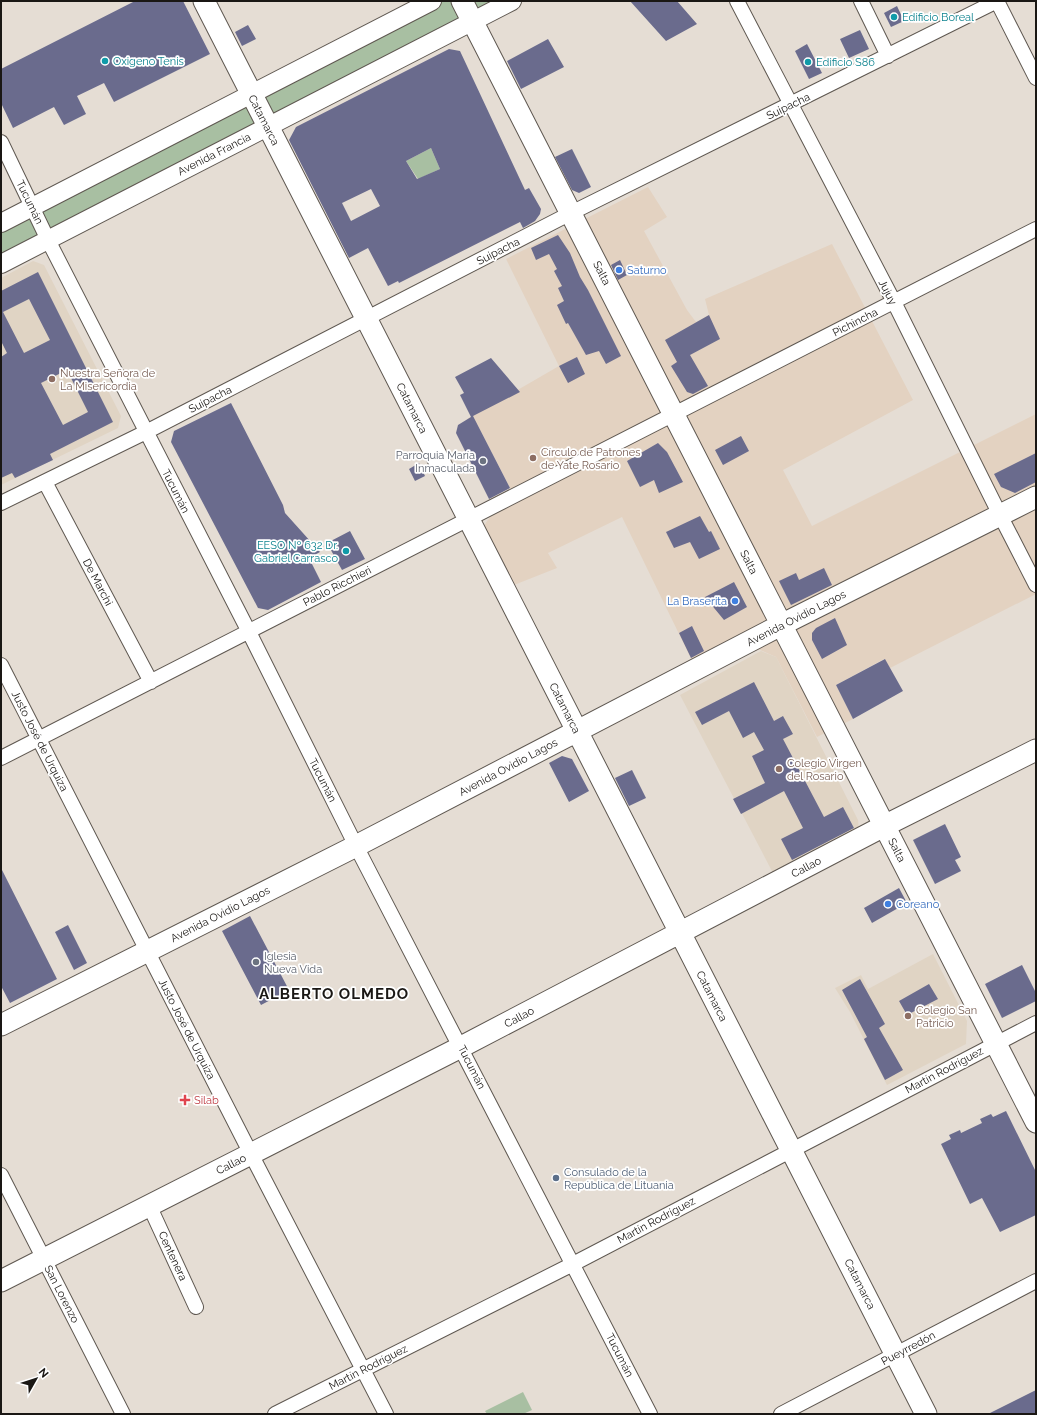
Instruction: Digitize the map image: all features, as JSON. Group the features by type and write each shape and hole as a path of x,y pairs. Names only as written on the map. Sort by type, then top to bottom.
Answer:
{"main road":[{"name":"Catamarca","path":"204,1 926,1414"},
{"name":"Salta","path":"462,1 1036,1122"},
{"name":"Avenida Ovidio Lagos","path":"1,1025 147,950 356,846 781,625 1036,497"},
{"name":"Callao","path":"1,1281 461,1047 884,826 1036,750"}],"street":[{"path":"1,223 432,1"},
{"name":"Avenida Francia","path":"1,264 512,1"},
{"name":"Jujuy","path":"737,1 894,302 1036,585"},
{"path":"861,1 888,56"},
{"path":"997,1 1036,78"},
{"name":"Suipacha","path":"1,503 146,432 571,213 997,1"},
{"name":"Tucumán","path":"1,142 48,240 249,632 356,846 650,1414"},
{"name":"Pichincha","path":"674,414 1036,229"},
{"name":"Pablo Ricchieri","path":"1,758 674,414"},
{"name":"De Marchi","path":"45,482 151,682"},
{"name":"Justo José de Urquiza","path":"1,665 251,1154 386,1414"},
{"name":"Martín Rodríguez","path":"275,1414 573,1264 1036,1023"},
{"name":"San Lorenzo","path":"1,1174 123,1414"},
{"name":"Centenera","path":"149,1205 196,1307"},
{"name":"Pueyrredón","path":"781,1414 1036,1281"}],"shaded area":[{"path":"648,187 667,217 644,231 687,310 696,322 709,315 705,299 832,244 913,400 783,470 812,526 1036,414 1036,594 890,668 884,659 836,685 853,719 817,737 776,657 758,649 701,679 622,517 548,553 557,568 514,585 483,527 510,488 477,424 467,419 559,366 506,259"},
{"name":"Nuestra Señora de La Misericordia","path":"33,261 44,265 121,416 118,428 1,485 1,278"},
{"path":"761,651 776,657 858,820 859,831 774,875 680,695"},
{"name":"Colegio San Patricio","path":"933,954 967,1021 966,1044 887,1085 850,1012 835,988 861,975 868,989"}],"green space":[{"path":"432,1 512,1 1,264 1,223"},
{"path":"431,148 440,169 418,179 406,161"},
{"path":"523,1392 532,1410 523,1414 487,1414 485,1411"}],"building":[{"name":"Oxigeno Tenis","path":"135,1 183,1 210,54 114,102 104,83 77,96 86,114 64,125 54,107 13,128 1,103 1,69"},
{"path":"630,1 677,1 697,24 666,41"},
{"name":"Edificio Boreal","path":"897,6 904,21 891,27 884,13"},
{"path":"248,25 256,39 242,46 235,32"},
{"path":"860,30 869,49 849,58 840,39"},
{"path":"548,39 564,67 521,89 507,61"},
{"name":"Edificio S86","path":"807,44 822,73 809,79 795,51"},
{"path":"449,49 460,51 525,190 529,188 541,209 540,214 535,221 523,228 520,222 399,283 398,281 388,286 368,248 349,258 289,140 296,127","holes":["431,148 440,169 417,179 406,161","371,189 380,206 351,221 342,203"]},
{"path":"572,149 591,187 579,193 572,190 555,157"},
{"path":"558,235 570,253 580,277 621,356 606,364 599,351 586,355 568,323 566,324 557,305 564,301 558,288 562,286 554,271 557,269 549,254 536,260 531,248"},
{"name":"Saturno","path":"620,260 627,275 618,280 611,265"},
{"name":"Nuestra Señora de La Misericordia","path":"38,272 113,422 50,454 53,460 15,478 12,473 1,478 1,357 7,353 1,341 1,291","holes":["29,299 50,340 24,353 3,312","67,370 88,412 63,425 41,383"]},
{"path":"709,315 720,339 690,355 708,386 693,394 687,392 671,366 677,362 665,340"},
{"path":"577,357 585,374 568,383 559,366"},
{"path":"491,358 520,392 473,416 510,488 489,499 456,433 458,425 471,417 460,395 464,393 455,377"},
{"path":"231,403 283,505 285,513 320,552 309,558 321,582 268,610 258,608 171,442 174,431"},
{"path":"741,436 749,451 723,465 715,450"},
{"path":"658,443 667,452 683,482 659,493 654,480 640,487 627,461"},
{"path":"1036,453 1036,482 1015,493 1001,487 994,474"},
{"path":"419,463 425,476 415,481 409,469"},
{"path":"700,516 709,532 711,531 720,549 699,559 690,542 674,548 666,532"},
{"name":"EESO Nº 632 Dr. Gabriel Carrasco","path":"350,531 365,559 342,570 327,543"},
{"path":"824,568 832,585 791,605 779,581 796,573 799,580"},
{"path":"734,582 747,607 724,620 705,597"},
{"path":"835,618 847,645 822,659 812,640 812,633 816,628"},
{"path":"692,626 704,651 691,658 679,633"},
{"path":"885,659 903,691 853,719 836,685"},
{"name":"Colegio Virgen del Rosario","path":"754,682 774,721 783,716 793,734 783,739 824,817 843,807 854,828 792,860 781,839 803,828 784,791 741,814 733,799 765,783 752,756 764,750 754,732 743,738 729,711 702,725 695,712"},
{"path":"562,756 572,759 589,791 569,802 549,763"},
{"path":"632,770 646,798 629,806 615,778"},
{"path":"945,824 961,857 955,860 961,871 935,884 913,840"},
{"path":"1,868 57,979 10,1003 1,986"},
{"name":"Coreano","path":"899,888 907,903 872,923 864,908"},
{"name":"Iglesia Nueva Vida","path":"250,916 290,992 281,997 280,995 261,1005 222,931"},
{"path":"68,925 87,963 74,970 55,932"},
{"path":"1022,965 1036,993 1036,1001 1002,1018 985,984"},
{"path":"860,979 885,1024 879,1028 903,1070 885,1080 864,1039 867,1037 842,990"},
{"path":"929,984 938,999 907,1015 899,1001"},
{"path":"1006,1111 1036,1172 1036,1215 1000,1232 982,1198 970,1204 941,1144 951,1139 949,1135 960,1130 961,1133 982,1123 980,1119 991,1114 993,1117"},
{"path":"1036,1390 1036,1414 988,1414"}],"place":[{"name":"Edificio Boreal","path":"894,17"},
{"name":"Oxigeno Tenis","path":"105,61"},
{"name":"Edificio S86","path":"808,62"},
{"name":"Saturno","path":"619,270"},
{"name":"Nuestra Señora de La Misericordia","path":"52,379"},
{"name":"Círculo de Patrones de Yate Rosario","path":"533,458"},
{"name":"Parroquia María Inmaculada","path":"483,461"},
{"name":"EESO Nº 632 Dr. Gabriel Carrasco","path":"346,551"},
{"name":"La Braserita","path":"735,601"},
{"name":"Colegio Virgen del Rosario","path":"779,769"},
{"name":"Coreano","path":"888,904"},
{"name":"Iglesia Nueva Vida","path":"256,962"},
{"name":"Colegio San Patricio","path":"908,1016"},
{"name":"Silab","path":"185,1100"},
{"name":"Consulado de la República de Lituania","path":"556,1178"}],"district":[{"name":"ALBERTO OLMEDO","path":"334,994"}]}
